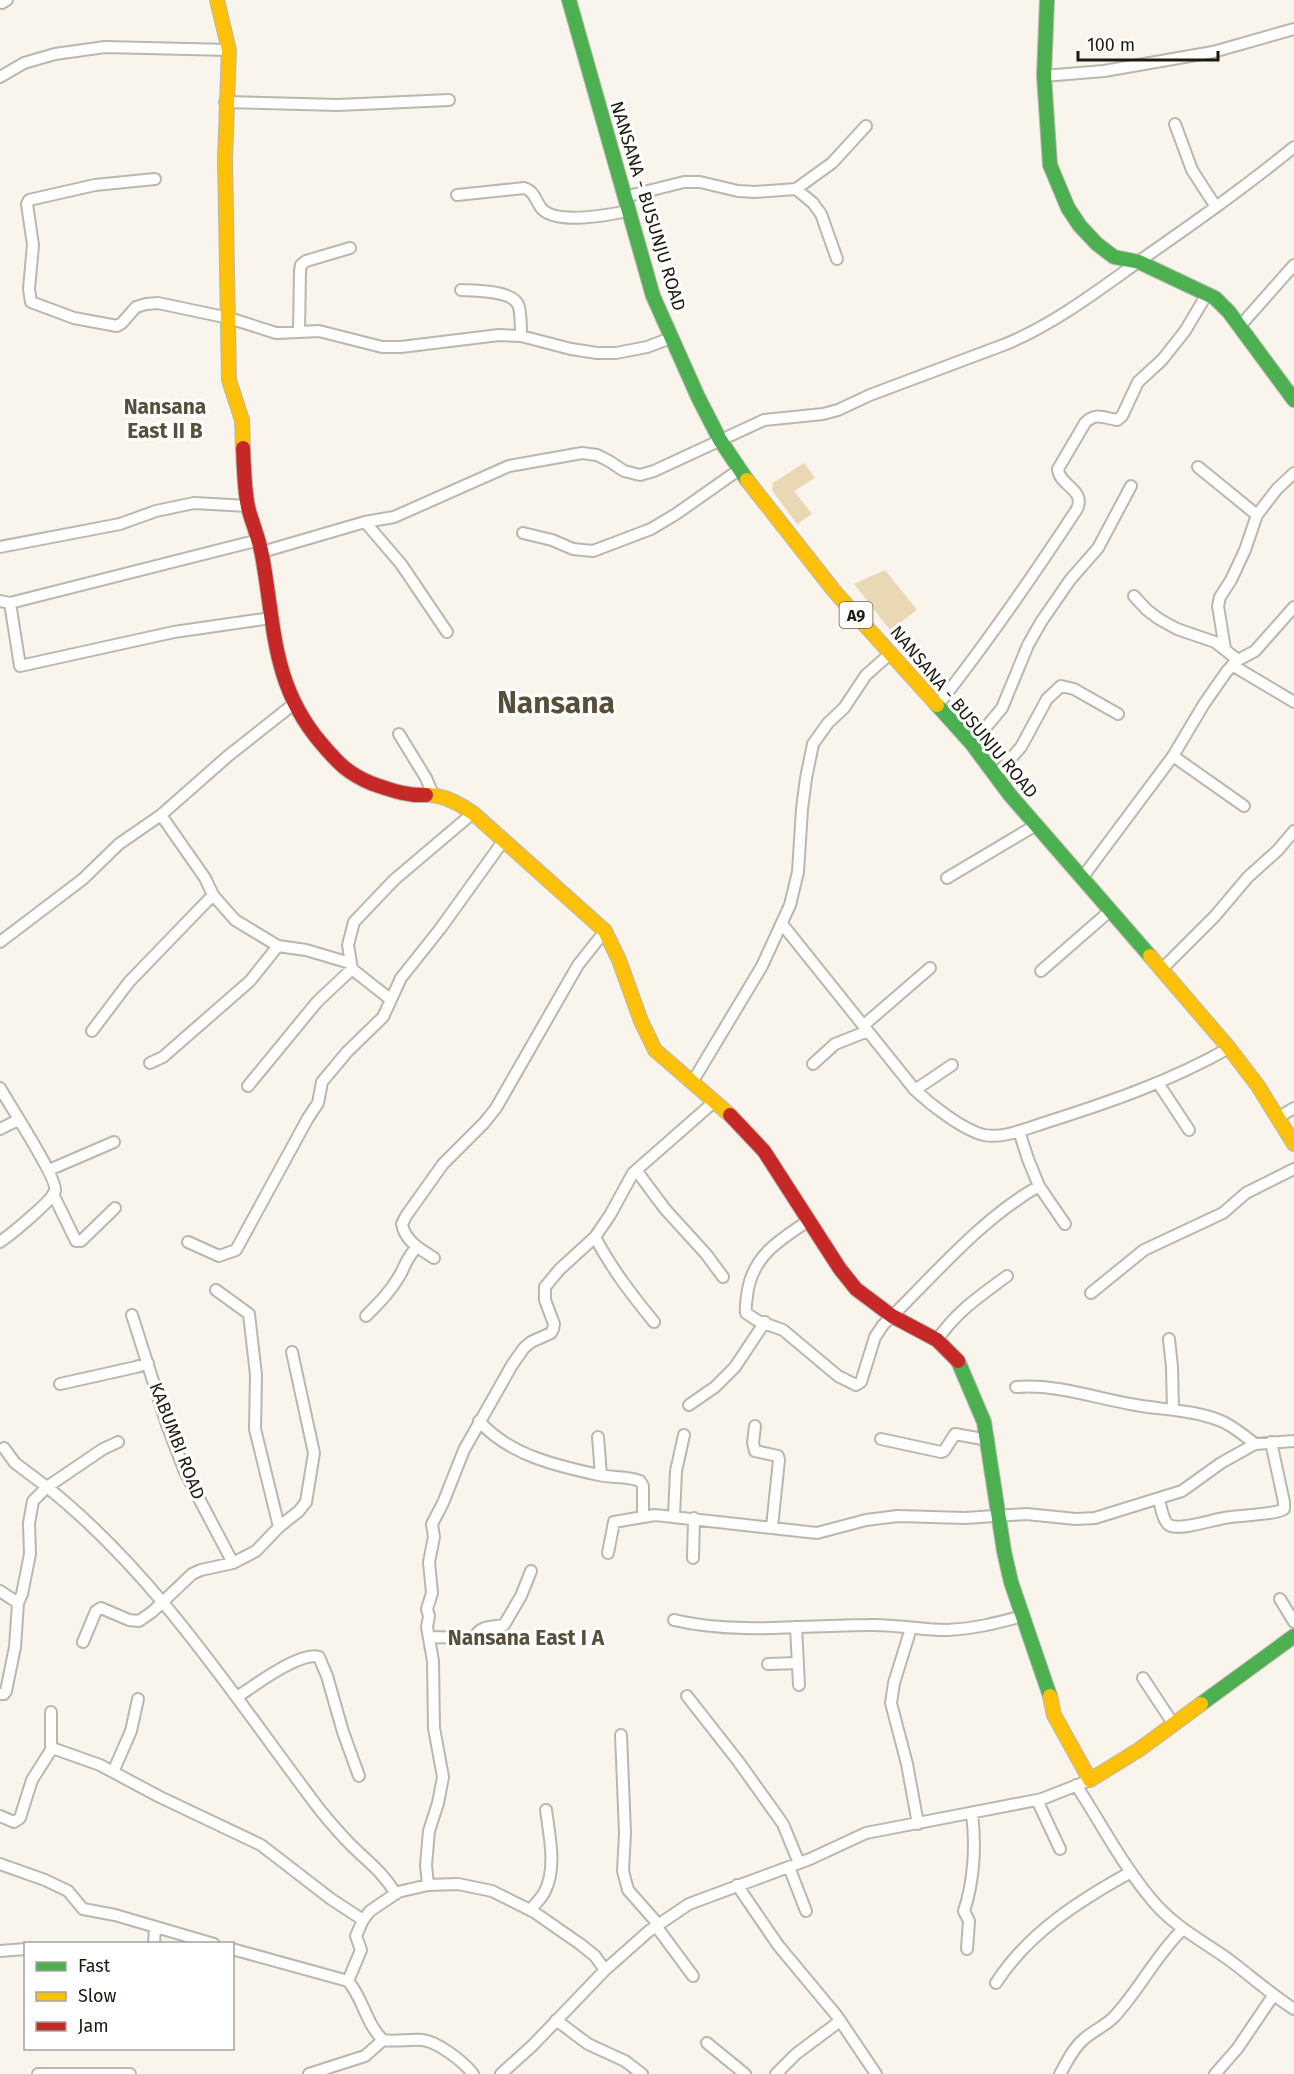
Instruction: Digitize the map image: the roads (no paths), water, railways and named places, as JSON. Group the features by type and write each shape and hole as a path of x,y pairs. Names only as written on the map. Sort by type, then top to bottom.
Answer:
{"street":[{"path":"217,0 229,50 225,102 229,380 242,420 248,506 261,546 275,643 283,678 304,723 340,766 356,777 399,793 433,795 459,804 473,813 605,931 614,945 646,1034 655,1050 715,1101 752,1128 808,1221 856,1289 892,1316 937,1340 961,1365 980,1407 988,1440 1007,1568 1050,1694 1054,1715 1090,1780"},
{"name":"NANSANA - BUSUNJU ROAD","path":"569,0 653,296 670,338 720,440 760,498 835,592 972,744 1036,825 1229,1047 1279,1118 1294,1144"},
{"path":"1047,0 1044,76 1050,165 1068,208 1080,226 1103,249 1122,260 1138,262 1207,294 1223,305 1294,400"},
{"path":"1044,76 1104,71 1214,52 1294,29"},
{"path":"0,77 24,63 55,54 105,47 229,50"},
{"path":"225,102 338,105 450,100"},
{"path":"1175,124 1192,170 1216,207"},
{"path":"457,195 524,188 530,190 543,210 550,213 563,216 600,217 626,204 684,182 700,182 738,191 796,189 832,163 866,126"},
{"path":"271,618 174,632 20,666 5,602 393,517 509,466 582,453 597,456 624,471 640,475 654,471 764,420 823,414 838,410 891,387 1025,337 1088,298 1253,181 1294,147"},
{"path":"155,180 95,185 28,200 33,245 29,289 31,302 74,318 117,326 136,307 152,303 229,318 276,333 319,331 382,347 521,336 571,349 616,354 647,347 670,338"},
{"path":"796,189 813,203 821,214 837,259"},
{"path":"299,331 301,265 306,261 350,248"},
{"path":"1240,326 1294,265"},
{"path":"461,290 506,295 516,300 519,307 521,336"},
{"path":"938,706 980,651 1077,509 1079,495 1059,476 1058,469 1085,423 1089,418 1097,415 1117,420 1122,416 1138,382 1162,360 1185,331 1207,294"},
{"path":"1198,467 1257,515"},
{"path":"523,533 552,540 573,549 593,551 651,529 740,469"},
{"path":"1294,473 1277,489 1257,515 1245,550 1218,602 1226,649 1235,663 1294,702"},
{"path":"972,744 1002,708 1028,645 1041,622 1070,580 1098,548 1131,486"},
{"path":"0,547 120,524 156,511 194,503 248,506"},
{"path":"365,522 401,564 447,632"},
{"path":"1134,596 1159,619 1177,629 1215,642 1226,649"},
{"path":"1082,878 1173,756 1204,704 1235,663 1255,651 1294,607"},
{"path":"693,1081 762,966 790,905 798,872 802,809 813,744 828,723 844,708 866,675 891,653"},
{"path":"996,775 1021,747 1047,699 1061,686 1074,689 1118,714"},
{"path":"0,942 83,879 119,844 161,815 228,756 295,703"},
{"path":"399,734 426,778 433,795"},
{"path":"1173,756 1244,806"},
{"path":"351,966 348,945 354,921 394,880 473,813"},
{"path":"161,815 205,878 213,895 235,920 278,946 306,950 351,966 390,999"},
{"path":"948,878 1036,825"},
{"path":"1161,970 1294,831"},
{"path":"188,1242 219,1256 236,1250 318,1103 322,1082 347,1052 383,1017 401,978 440,929 504,840"},
{"path":"92,1031 129,982 213,895"},
{"path":"1041,971 1111,910"},
{"path":"782,924 915,1090 932,1106 974,1131 986,1135 1019,1131 1098,1106 1197,1066 1229,1047"},
{"path":"434,1258 417,1247 403,1231 402,1224 406,1216 443,1164 484,1124 496,1108 578,965 605,931"},
{"path":"150,1063 163,1057 250,981 278,946"},
{"path":"248,1086 317,1002 351,966"},
{"path":"813,1064 835,1044 866,1028 930,968"},
{"path":"915,1090 952,1065"},
{"path":"1158,1083 1190,1130"},
{"path":"0,1088 49,1170 55,1188 53,1194 42,1206 0,1242"},
{"path":"428,1885 426,1865 429,1831 443,1777 434,1728 435,1696 430,1637 427,1627 429,1616 427,1609 432,1593 429,1562 434,1537 432,1524 464,1450 519,1354 531,1342 553,1329 554,1324 544,1300 545,1287 559,1270 595,1237 636,1170 715,1101"},
{"path":"1279,1118 1294,1108"},
{"path":"0,1129 18,1120"},
{"path":"1019,1131 1039,1186 1065,1224"},
{"path":"49,1170 114,1142"},
{"path":"1091,1293 1144,1250 1223,1213 1246,1193 1294,1169"},
{"path":"636,1170 665,1209 706,1254 723,1277"},
{"path":"808,1221 780,1239 751,1273 745,1306 746,1313 750,1317 783,1330 838,1376 856,1385 861,1382 875,1337 883,1325 969,1241 1005,1209 1039,1186"},
{"path":"53,1194 76,1241 81,1241 115,1208"},
{"path":"595,1237 607,1261 625,1287 654,1322"},
{"path":"366,1316 392,1287 407,1257 417,1247"},
{"path":"937,1340 948,1323 965,1307 1007,1276"},
{"path":"216,1290 249,1314 256,1375 255,1429 279,1527"},
{"name":"KABUMBI ROAD","path":"132,1315 167,1425 185,1472 233,1563"},
{"path":"689,1405 715,1387 735,1367 765,1322"},
{"path":"1168,1339 1172,1367 1173,1410"},
{"path":"83,1642 96,1611 100,1608 129,1620 139,1621 192,1574 233,1563 256,1551 306,1502 314,1453 292,1352"},
{"path":"60,1384 148,1363"},
{"path":"1016,1387 1035,1385 1079,1392 1131,1405 1197,1414 1222,1421 1255,1444"},
{"path":"479,1421 496,1438 532,1457 601,1475 640,1481 643,1486 643,1516"},
{"path":"755,1426 753,1443 755,1451 778,1456 780,1460 772,1527"},
{"path":"880,1439 941,1452 955,1434 988,1440"},
{"path":"674,1516 676,1471 684,1435"},
{"path":"598,1437 601,1475"},
{"path":"608,1553 614,1522 643,1516 674,1516 817,1533 882,1517 965,1518 1026,1514 1076,1519 1095,1518 1182,1491 1221,1463 1255,1444 1294,1441"},
{"path":"0,1694 6,1691 15,1647 18,1603 30,1554 29,1523 33,1501 47,1487 103,1449 118,1442"},
{"path":"1159,1500 1166,1522 1172,1526 1199,1524 1250,1514 1279,1513 1284,1509 1284,1502 1271,1442"},
{"path":"4,1448 15,1463 47,1487 101,1535 133,1568 237,1697 335,1829 370,1860 396,1894"},
{"path":"693,1558 694,1518"},
{"path":"430,1637 470,1638 475,1637 477,1631 487,1626 504,1625 521,1596 531,1571"},
{"path":"0,1591 18,1603"},
{"path":"1280,1599 1294,1622"},
{"path":"674,1620 715,1626 875,1625 968,1629 1023,1616"},
{"path":"796,1627 799,1685"},
{"path":"911,1628 894,1683 891,1703 907,1764 918,1824"},
{"path":"507,2072 605,1970 657,1925 689,1904 794,1865 866,1833 1037,1800 1090,1780 1174,1725 1294,1636"},
{"path":"237,1697 278,1670 310,1656 319,1657 359,1776"},
{"path":"768,1664 798,1663"},
{"path":"1143,1678 1174,1725"},
{"path":"687,1696 783,1824 806,1911"},
{"path":"113,1772 131,1731 138,1699"},
{"path":"0,1816 14,1822 20,1818 29,1787 51,1750 51,1712"},
{"path":"621,1735 626,1833 623,1871 628,1890 657,1925 693,1976"},
{"path":"51,1750 55,1749 100,1765 160,1797 261,1845 331,1899 363,1920"},
{"path":"1076,1785 1152,1901 1183,1929 1231,1961 1273,1996 1294,2009"},
{"path":"1037,1800 1060,1849"},
{"path":"530,1910 544,1894 549,1879 550,1852 546,1809"},
{"path":"967,1949 969,1921 964,1911 975,1841 972,1814"},
{"path":"0,1864 69,1891 82,1909 115,1915 207,1942"},
{"path":"996,1983 1008,1964 1048,1924 1108,1884 1131,1872"},
{"path":"348,1981 361,1950 356,1935 370,1911 410,1888 451,1883 473,1886 513,1900 580,1944 595,1956 605,1970"},
{"path":"737,1886 778,1945 840,2021 876,2074"},
{"path":"154,1942 155,1928"},
{"path":"1060,2074 1081,2042 1114,2017 1142,1982 1152,1964 1183,1929"},
{"path":"0,1950 24,1949"},
{"path":"234,1950 348,1981 357,1993 376,2032 383,2040"},
{"path":"1215,2074 1237,2049 1273,1996"},
{"path":"556,2020 588,2043 616,2056 642,2074"},
{"path":"784,2072 796,2054 840,2021"},
{"path":"309,2074 332,2070 365,2056 383,2040 421,2040 434,2043 464,2064 473,2074"},
{"path":"707,2043 745,2074"},
{"path":"38,2074 130,2074"}],"district":[{"name":"Nansana East II B","path":"165,419"},
{"name":"Nansana","path":"556,703"},
{"name":"Nansana East I A","path":"526,1638"}]}
